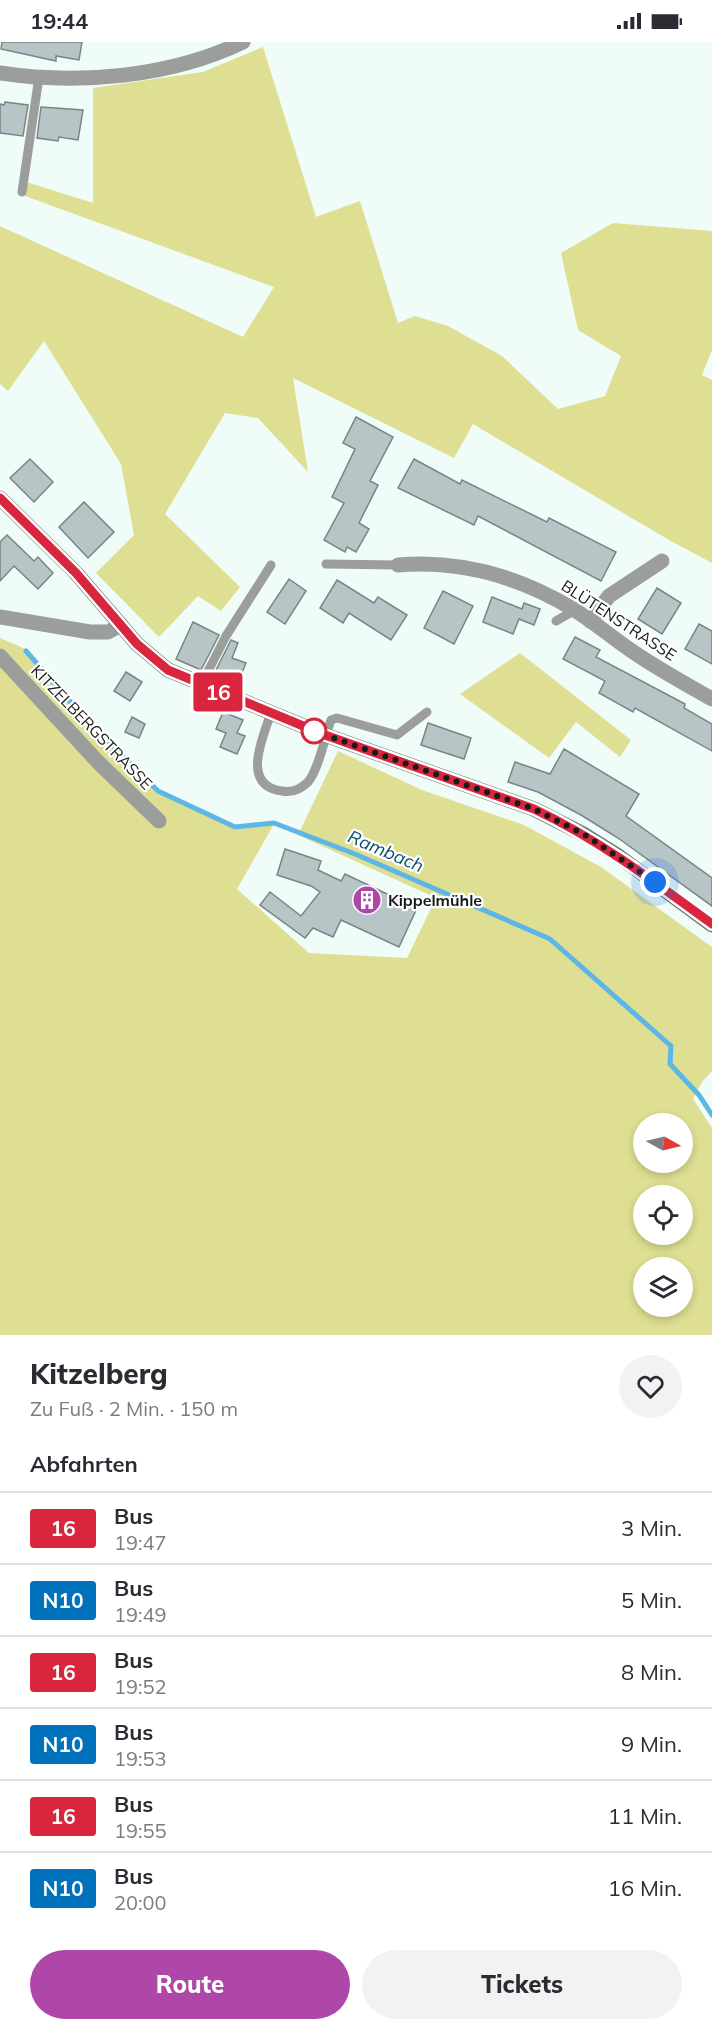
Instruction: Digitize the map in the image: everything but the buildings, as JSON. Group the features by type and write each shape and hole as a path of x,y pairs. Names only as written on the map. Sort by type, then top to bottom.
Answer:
{"main road":[{"path":"0,498 76,573 137,644 160,665 177,675 325,735 509,799 560,821 617,855 712,925"}],"street":[{"path":"0,73 94,77 149,70 189,61 243,42"},
{"path":"590,621 597,608 609,596 662,561"},
{"name":"BLÜTENSTRASSE","path":"398,565 430,564 475,569 526,585 574,610 630,650 712,699"},
{"path":"0,617 90,632 108,632 121,625"},
{"name":"KITZELBERGSTRASSE","path":"0,656 98,762 159,821"}],"lane":[{"path":"22,192 39,76"},
{"path":"326,564 398,565"},
{"path":"201,685 226,636 271,565"},
{"path":"556,621 574,610"},
{"path":"271,713 258,753 256,767 262,780 273,789 280,791 295,790 312,776 331,720 337,718 397,735 426,712"}],"green space":[{"path":"263,47 316,217 360,201 398,323 415,316 448,326 502,356 558,409 605,396 621,356 578,330 561,253 613,223 712,231 712,350 702,375 712,380 712,563 473,424 454,458 293,378 308,472 258,418 225,413 165,514 240,587 221,611 198,596 159,637 96,573 134,535 121,464 44,341 8,391 0,384 0,226 243,337 274,287 17,193 20,180 93,203 93,88 203,72"},
{"path":"0,638 28,650 87,723 158,792 236,829 274,824 237,889 309,953 407,958 436,898 298,835 338,751 422,790 524,825 601,867 712,947 712,1071 702,1082 693,1099 712,1128 712,1335 0,1335"},
{"path":"520,653 631,740 620,757 576,722 549,758 460,694"}],"waterway":[{"name":"Rambach","path":"26,651 87,721 158,791 235,827 274,823 355,854 550,939 671,1046 670,1064 699,1095 712,1115"}],"bus line":[{"name":"16","path":"0,498 76,573 137,644 168,670 325,735 509,799 560,821 617,855 712,924"}],"place":[{"name":"Kippelmühle","path":"367,900"}],"route":[{"path":"314,731 534,809 585,835 655,882"}]}
